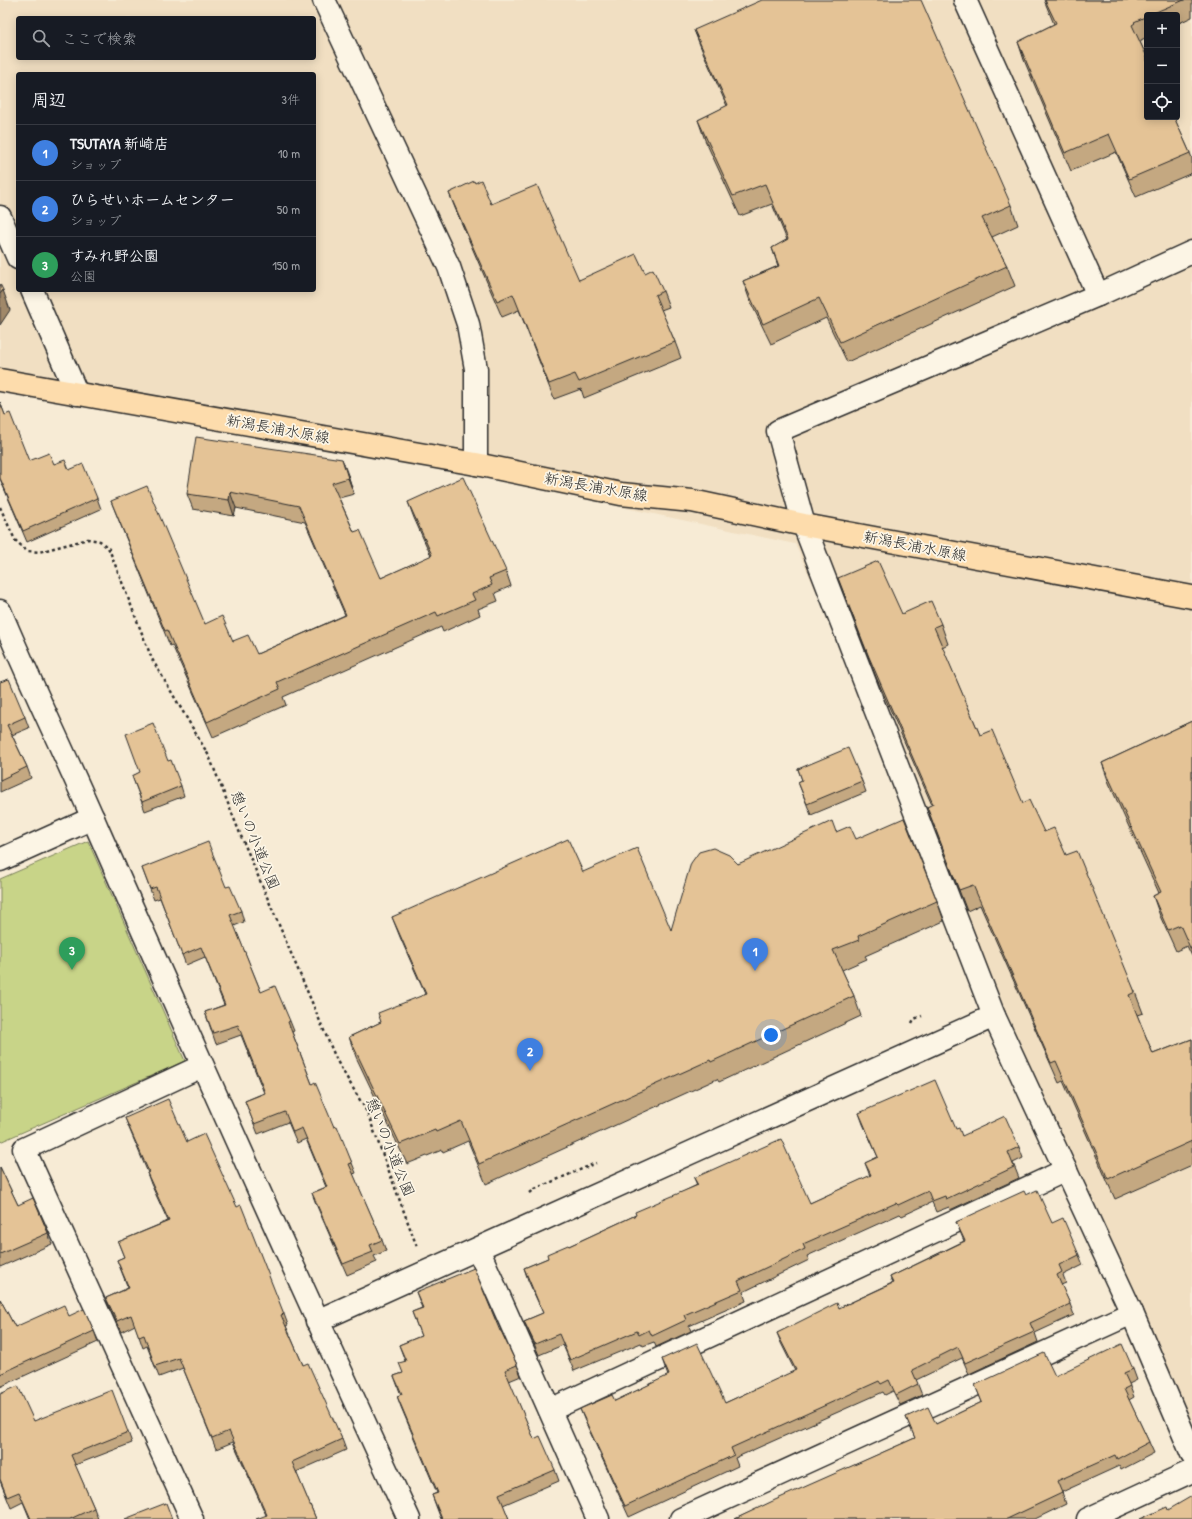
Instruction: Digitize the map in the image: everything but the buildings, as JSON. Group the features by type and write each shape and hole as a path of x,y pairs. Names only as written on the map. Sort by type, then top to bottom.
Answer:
{"main road":[{"name":"新潟長浦水原線","path":"0,380 476,464 621,494 692,501 804,525 1192,597"}],"street":[{"path":"324,0 449,267 468,324 476,369 476,464"},
{"path":"965,0 1098,295"},
{"path":"0,217 16,253"},
{"path":"1192,252 1098,295 778,431 804,525 994,1016 1132,1313 1192,1454"},
{"path":"33,292 77,394"},
{"path":"0,611 7,648 93,818 202,1066 317,1321 409,1519"},
{"path":"0,860 93,818"},
{"path":"317,1321 994,1016"},
{"path":"192,1519 24,1149 202,1066"},
{"path":"550,1410 1066,1170"},
{"path":"478,1249 598,1519"},
{"path":"681,1519 1132,1313"},
{"path":"1088,1519 1192,1471"}],"path":[{"name":"憩いの小道公園","path":"0,507 15,540 27,551 39,552 88,539 100,541 109,549 152,659 209,756 244,843 337,1061 367,1112 417,1247 432,1269"}],"shaded area":[{"path":"0,0 1192,0 1192,1424 795,544 0,375"}],"green space":[{"path":"88,841 185,1061 0,1142 0,879"}],"place":[{"name":"すみれ野公園","path":"72,970"},
{"name":"TSUTAYA 新崎店","path":"755,971"},
{"name":"ひらせいホームセンター","path":"530,1071"}]}
